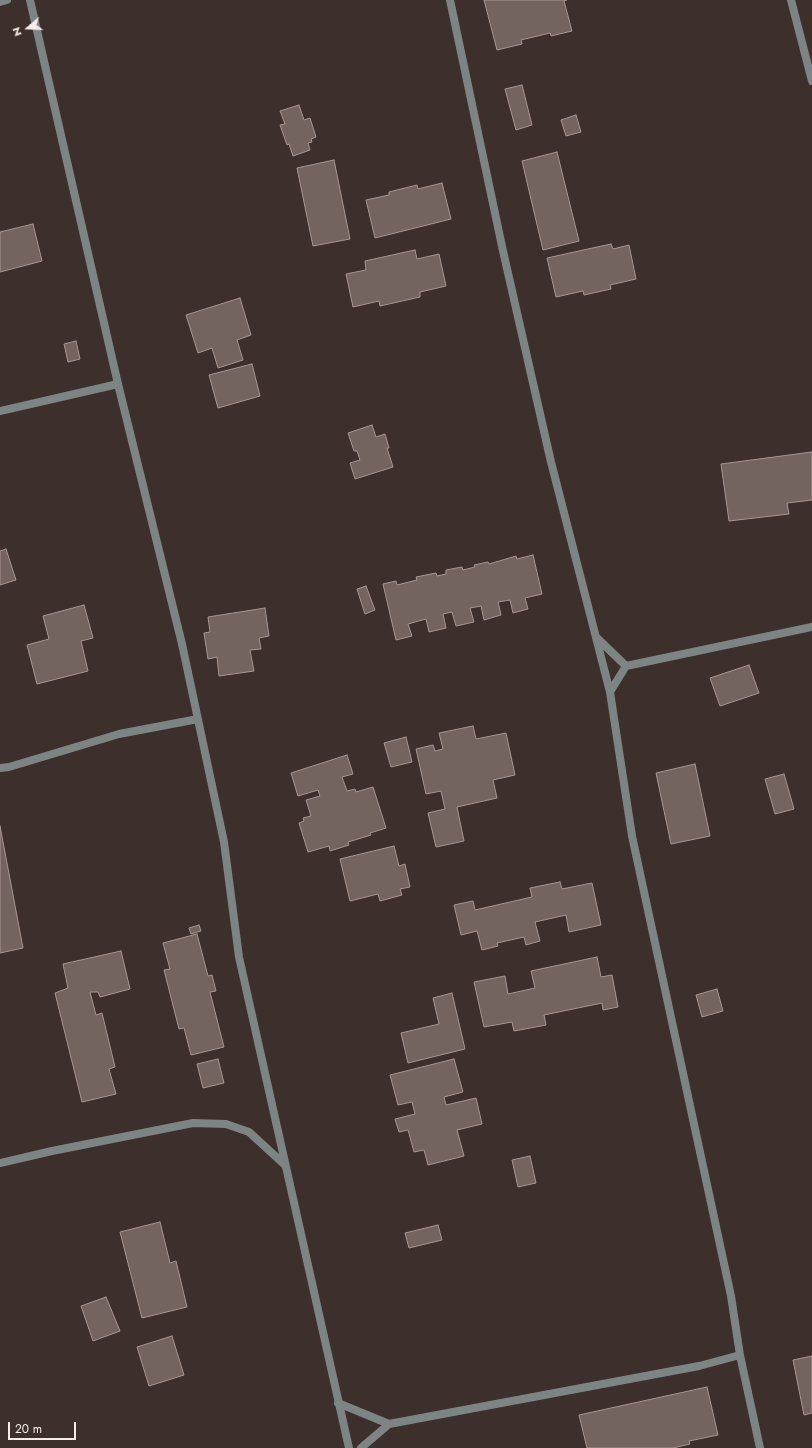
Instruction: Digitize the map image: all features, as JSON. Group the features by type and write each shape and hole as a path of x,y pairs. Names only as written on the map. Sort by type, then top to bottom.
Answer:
{"street":[{"path":"0,2 6,0"},
{"path":"30,0 118,384 182,644 224,842 239,957 348,1448"},
{"path":"450,0 503,251 551,462 610,692 632,836 732,1296 740,1355 760,1448"},
{"path":"791,0 812,81"},
{"path":"0,411 118,384"},
{"path":"610,692 626,666 812,627"},
{"path":"596,637 626,666"},
{"path":"0,768 9,767 119,734 198,719"},
{"path":"0,1163 193,1123 226,1124 249,1132 285,1165"},
{"path":"361,1448 389,1424 700,1366 740,1355"},
{"path":"338,1403 389,1424"}],"building":[{"path":"484,0 567,0 564,1 572,31 551,36 550,33 521,40 522,44 497,50"},
{"path":"522,85 532,125 516,130 505,89"},
{"path":"299,105 304,120 310,118 316,137 311,139 312,142 308,143 310,150 293,156 289,144 287,145 280,125 285,124 280,111"},
{"path":"576,115 581,132 566,136 561,120"},
{"path":"557,152 579,241 543,250 522,161"},
{"path":"334,160 350,239 313,246 297,168"},
{"path":"442,183 451,219 375,238 366,200 389,195 389,192 417,185 418,189"},
{"path":"33,224 42,261 0,272 0,232"},
{"path":"611,244 613,249 629,245 636,279 610,285 611,289 584,295 583,291 556,297 547,258"},
{"path":"415,250 417,259 439,254 446,286 420,292 420,297 380,306 379,301 353,307 346,274 366,270 365,261"},
{"path":"240,298 251,335 237,340 243,360 218,368 212,348 198,353 186,315"},
{"path":"76,341 80,359 68,362 64,344"},
{"path":"252,364 260,396 218,408 209,375"},
{"path":"372,425 376,437 385,434 389,448 387,448 393,467 355,479 350,463 360,460 357,451 354,451 348,433"},
{"path":"812,452 812,500 787,503 789,514 729,521 721,464"},
{"path":"6,549 16,580 0,585 0,551"},
{"path":"533,555 542,594 525,598 528,609 513,613 510,600 498,602 501,615 484,620 481,606 470,608 474,622 456,626 452,612 443,614 446,628 429,632 426,619 408,624 412,636 396,640 383,584 396,581 397,585 417,580 416,577 436,573 437,576 446,574 446,570 462,567 463,570 475,567 474,565 488,562 489,564 516,556 517,559"},
{"path":"366,586 375,610 365,614 357,589"},
{"path":"84,605 93,638 81,641 88,671 37,684 27,645 49,639 43,616"},
{"path":"265,608 269,636 259,638 261,649 250,650 254,671 219,676 217,657 208,659 204,633 210,632 208,617"},
{"path":"749,665 759,693 720,706 710,678"},
{"path":"473,726 476,739 506,733 515,775 493,780 497,798 457,807 464,841 436,847 428,813 445,809 441,791 426,794 416,749 433,745 435,751 443,749 439,733"},
{"path":"406,737 412,762 391,767 384,743"},
{"path":"347,755 353,774 342,777 347,791 355,789 356,792 373,787 386,828 370,833 371,835 348,842 349,845 330,851 329,846 308,852 299,823 304,821 303,818 311,816 306,800 320,796 318,790 298,796 291,773"},
{"path":"695,764 710,836 671,844 656,773"},
{"path":"784,774 794,809 775,814 765,779"},
{"path":"0,826 23,948 0,953"},
{"path":"394,846 399,866 405,864 410,887 400,889 402,895 380,901 378,894 350,901 340,859"},
{"path":"560,882 562,889 592,883 601,925 569,932 566,915 535,922 540,941 526,945 524,937 497,943 498,946 482,950 477,931 461,935 454,905 473,901 475,910 532,897 530,888"},
{"path":"199,925 201,931 191,934 189,928"},
{"path":"197,934 208,976 212,975 216,991 210,992 224,1047 191,1055 184,1028 179,1029 164,970 170,969 163,943"},
{"path":"121,951 130,989 100,997 98,992 90,992 96,1015 102,1013 115,1067 109,1069 116,1094 82,1102 55,993 68,988 63,964"},
{"path":"597,957 601,977 612,975 618,1007 603,1010 602,1003 544,1015 546,1025 514,1031 512,1022 484,1027 474,982 505,976 508,994 535,988 531,971"},
{"path":"717,989 723,1011 702,1017 696,995"},
{"path":"452,993 465,1049 408,1063 401,1033 439,1024 433,998"},
{"path":"218,1059 224,1083 203,1088 197,1064"},
{"path":"454,1059 463,1092 444,1097 446,1105 476,1098 482,1124 457,1130 464,1156 428,1165 424,1150 414,1152 408,1130 399,1132 395,1119 415,1114 412,1102 398,1105 390,1075"},
{"path":"530,1156 536,1183 518,1187 512,1160"},
{"path":"160,1222 170,1263 176,1261 187,1307 142,1318 120,1232"},
{"path":"438,1225 442,1240 409,1248 405,1233"},
{"path":"106,1297 120,1331 93,1341 81,1306"},
{"path":"172,1336 184,1375 149,1386 137,1347"},
{"path":"812,1356 812,1413 804,1415 793,1360"},
{"path":"707,1387 718,1435 689,1441 690,1444 673,1448 587,1448 579,1415"}]}
